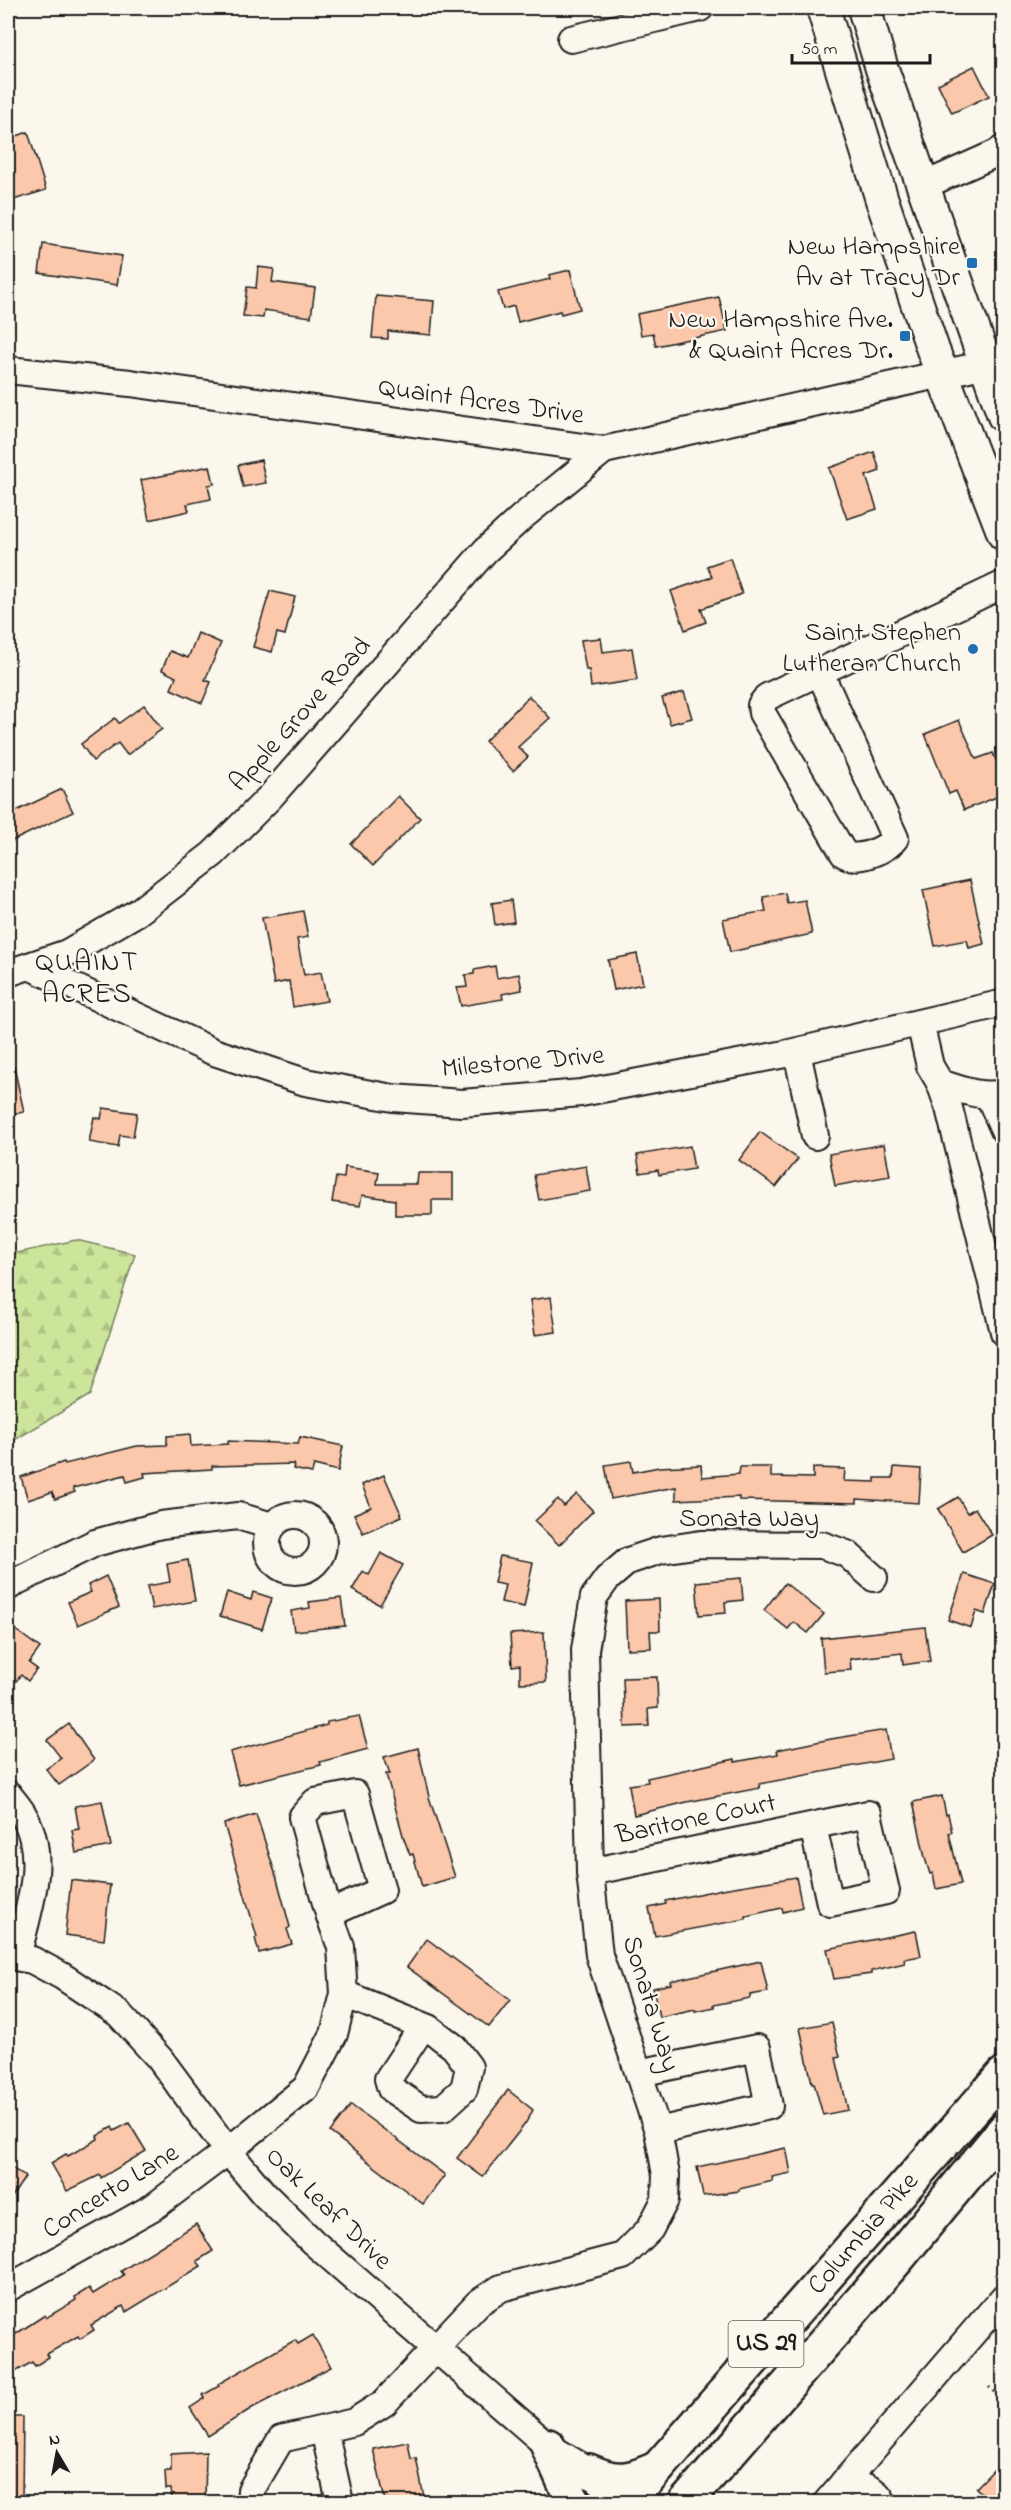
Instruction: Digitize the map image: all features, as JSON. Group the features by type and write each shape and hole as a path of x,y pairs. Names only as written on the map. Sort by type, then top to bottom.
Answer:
{"highway":[{"path":"903,2186 1004,2052"},
{"name":"Columbia Pike","path":"627,2502 1004,2074"},
{"name":"Columbia Pike","path":"686,2502 900,2257 1004,2130"},
{"path":"962,2179 1004,2149"},
{"path":"548,2446 573,2502"},
{"path":"589,2471 621,2481 634,2479 658,2468"}],"main road":[{"path":"823,8 882,200 941,372 1004,534"},
{"path":"864,8 882,69 923,186 993,361 1004,416"}],"street":[{"path":"571,39 700,8"},
{"path":"923,186 1004,148"},
{"name":"Quaint Acres Drive","path":"8,370 129,383 604,450 993,361"},
{"name":"Apple Grove Road","path":"18,969 67,953 138,912 213,854 271,796 485,551 522,517 604,450"},
{"path":"820,673 896,838 892,844 860,857 850,858 844,854 762,713 761,705 767,697 1004,584"},
{"name":"Milestone Drive","path":"18,969 214,1052 305,1082 393,1098 462,1103 581,1093 797,1052 1004,1003"},
{"path":"921,1023 930,1066 940,1083 949,1108 999,1288 1004,1332"},
{"path":"797,1052 815,1136"},
{"path":"940,1083 977,1095 997,1095 1004,1130"},
{"path":"8,1587 95,1543 161,1525 238,1516 272,1526"},
{"name":"Sonata Way","path":"250,2502 251,2490 281,2439 354,2422 384,2403 478,2303 501,2288 623,2256 650,2229 665,2200 666,2175 658,2131 599,1955 590,1872 585,1650 594,1598 607,1579 628,1561 661,1550 701,1544 822,1545 847,1554 874,1578"},
{"path":"8,1794 25,1818 35,1850 35,1875 12,1956"},
{"name":"Baritone Court","path":"590,1872 813,1826"},
{"name":"Concerto Lane","path":"12,2277 155,2206 306,2088 334,2034 344,1994 341,1947 329,1914"},
{"name":"Oak Leaf Drive","path":"12,1956 32,1960 62,1976 119,2014 160,2059 228,2151 264,2193 313,2242 548,2446 589,2471 611,2491 619,2502"},
{"path":"344,1994 423,2026"},
{"path":"639,2073 757,2048 769,2106 658,2131"},
{"path":"827,2502 1004,2297"},
{"path":"324,2430 340,2502"},
{"path":"844,2482 862,2485 878,2493 884,2502"}],"path":[{"path":"989,2387 1004,2401"}],"green space":[{"path":"76,1240 135,1254 90,1395 8,1444 8,1255"}],"building":[{"path":"974,66 989,96 952,113 938,84"},
{"path":"28,132 46,190 10,201 8,139"},
{"path":"43,244 122,256 117,285 39,273"},
{"path":"258,267 274,269 272,282 315,288 311,317 264,310 263,318 243,316 247,287 256,288"},
{"path":"570,270 580,309 561,314 560,311 518,322 514,306 503,309 498,292 550,279 549,275"},
{"path":"376,296 434,301 431,335 388,331 388,339 372,338"},
{"path":"719,297 727,331 656,346 653,333 641,335 637,314"},
{"path":"874,452 880,471 866,476 877,509 847,519 829,468"},
{"path":"261,460 266,483 243,487 238,465"},
{"path":"210,466 214,484 208,485 211,499 187,504 189,511 149,520 141,480"},
{"path":"730,558 742,594 701,609 706,622 685,630 671,591 712,577 707,566"},
{"path":"270,591 295,597 285,635 277,633 272,652 253,647"},
{"path":"198,633 221,643 205,680 211,682 202,703 171,689 176,677 162,670 170,651 188,658"},
{"path":"601,638 603,652 632,648 637,680 591,687 581,640"},
{"path":"684,692 692,718 670,724 662,698"},
{"path":"529,696 550,718 518,747 528,757 513,771 485,741"},
{"path":"144,705 162,729 127,755 118,743 93,761 81,744 115,718 119,723"},
{"path":"959,720 976,759 993,753 1004,779 1004,794 964,810 956,791 949,794 925,734"},
{"path":"62,789 73,812 8,843 8,815"},
{"path":"398,796 420,818 373,866 351,844"},
{"path":"970,880 984,944 969,948 967,940 935,946 923,890"},
{"path":"785,893 787,903 805,900 812,934 730,952 723,919 766,911 763,897"},
{"path":"511,900 514,922 495,925 492,903"},
{"path":"303,911 308,937 297,939 304,975 321,972 327,1001 293,1007 289,981 274,984 262,918"},
{"path":"637,954 643,984 614,990 608,960"},
{"path":"495,966 497,978 519,974 522,990 502,994 503,999 461,1006 457,988 467,987 465,975 474,974 474,970"},
{"path":"8,1067 14,1067 24,1112 8,1115"},
{"path":"103,1108 137,1113 133,1137 120,1135 118,1147 89,1142 94,1117 101,1119"},
{"path":"760,1132 798,1159 776,1187 739,1160"},
{"path":"884,1144 890,1176 835,1186 829,1154"},
{"path":"690,1146 694,1169 659,1175 658,1170 640,1173 637,1155"},
{"path":"586,1166 590,1191 539,1200 534,1175"},
{"path":"345,1167 379,1172 377,1184 417,1184 418,1173 453,1173 453,1200 432,1200 432,1215 395,1215 395,1200 362,1195 360,1206 332,1202 336,1177 344,1178"},
{"path":"551,1297 556,1332 535,1335 530,1300"},
{"path":"190,1434 191,1446 228,1444 228,1441 298,1444 300,1437 343,1446 338,1471 314,1465 312,1473 293,1469 294,1464 212,1466 212,1469 144,1473 145,1477 127,1482 125,1475 73,1488 75,1492 55,1499 52,1492 28,1500 21,1477 64,1462 65,1464 137,1446 167,1445 167,1436"},
{"path":"631,1461 633,1472 659,1467 701,1465 702,1477 739,1474 740,1467 771,1467 771,1477 813,1478 813,1468 845,1469 844,1481 875,1482 875,1478 893,1478 894,1467 921,1469 919,1503 857,1499 857,1503 739,1500 739,1497 676,1500 676,1487 611,1499 605,1465"},
{"path":"384,1475 402,1516 363,1533 354,1514 371,1507 362,1485"},
{"path":"577,1494 593,1511 559,1545 535,1521 558,1499 564,1506"},
{"path":"958,1497 967,1513 975,1508 992,1535 963,1552 938,1509"},
{"path":"381,1553 403,1565 380,1605 352,1590 363,1571 369,1575"},
{"path":"500,1556 533,1562 524,1607 501,1602 505,1585 494,1583"},
{"path":"188,1560 195,1601 152,1609 147,1586 170,1582 167,1564"},
{"path":"964,1574 995,1584 985,1614 976,1611 971,1628 948,1620"},
{"path":"106,1576 119,1607 78,1625 68,1602 91,1592 88,1585"},
{"path":"741,1578 743,1600 725,1602 726,1613 699,1615 696,1582"},
{"path":"785,1583 824,1614 808,1633 794,1622 788,1629 764,1610"},
{"path":"227,1592 251,1600 253,1592 272,1598 262,1629 220,1616"},
{"path":"341,1598 345,1626 294,1631 291,1611 310,1608 309,1602"},
{"path":"659,1599 660,1631 650,1631 651,1648 627,1649 625,1601"},
{"path":"925,1627 930,1661 903,1665 902,1653 850,1659 851,1670 824,1672 821,1638"},
{"path":"14,1629 40,1648 29,1663 37,1669 28,1681 21,1675 8,1691 8,1638"},
{"path":"544,1632 546,1682 520,1683 520,1665 512,1666 510,1634"},
{"path":"657,1677 658,1708 648,1709 649,1726 625,1727 623,1678"},
{"path":"359,1716 368,1749 320,1762 321,1765 239,1785 230,1752 327,1725 327,1722"},
{"path":"69,1724 94,1760 59,1785 46,1769 61,1758 47,1740"},
{"path":"886,1730 891,1759 759,1784 760,1788 634,1815 629,1785 648,1782 647,1778 735,1759 735,1762 778,1754 777,1750"},
{"path":"418,1748 429,1797 455,1877 422,1887 413,1854 410,1855 404,1839 386,1774 390,1774 384,1757"},
{"path":"942,1796 952,1832 949,1833 961,1884 936,1889 933,1873 930,1874 925,1858 913,1802"},
{"path":"102,1801 111,1846 76,1853 72,1830 79,1829 75,1806"},
{"path":"256,1814 277,1879 290,1927 287,1929 292,1944 259,1953 255,1938 257,1937 224,1824"},
{"path":"796,1877 802,1907 783,1912 782,1908 746,1916 746,1919 655,1936 649,1908 666,1904 665,1901"},
{"path":"71,1880 110,1885 104,1940 65,1935"},
{"path":"916,1931 921,1956 904,1959 905,1963 871,1971 871,1974 834,1979 827,1949"},
{"path":"427,1939 510,2000 489,2027 407,1967"},
{"path":"761,1961 768,1992 713,2005 714,2007 659,2017 653,1988 671,1984 670,1981"},
{"path":"832,2022 840,2057 836,2058 848,2110 823,2115 814,2083 812,2083 800,2028"},
{"path":"508,2090 533,2110 525,2124 483,2177 457,2158"},
{"path":"351,2105 445,2175 423,2204 330,2132"},
{"path":"129,2123 146,2151 101,2178 100,2175 67,2191 51,2163 98,2139 97,2136 112,2127 114,2131"},
{"path":"786,2148 791,2173 772,2177 773,2181 739,2189 739,2191 703,2196 697,2167"},
{"path":"8,2165 25,2177 8,2203"},
{"path":"196,2224 213,2251 197,2261 201,2266 126,2312 123,2306 91,2325 94,2330 80,2339 78,2336 47,2354 49,2357 35,2366 32,2362 17,2371 8,2355 8,2339 45,2315 46,2318 76,2300 75,2297 89,2288 93,2294 124,2275 121,2271"},
{"path":"313,2335 331,2367 252,2408 208,2436 190,2408 205,2398 203,2395 295,2340 298,2344"},
{"path":"8,2417 23,2417 22,2502 8,2502"},
{"path":"408,2442 411,2459 416,2458 425,2502 385,2500 373,2449"},
{"path":"206,2452 205,2502 172,2502 171,2489 166,2489 165,2471 171,2471 171,2454"},
{"path":"1004,2459 1004,2502 974,2502 982,2494 976,2488"}],"place":[{"name":"New Hampshire Av at Tracy Dr","path":"972,263"},
{"name":"New Hampshire Ave. & Quaint Acres Dr.","path":"905,336"},
{"name":"Saint Stephen Lutheran Church","path":"973,649"}],"district":[{"name":"QUAINT ACRES","path":"87,979"}]}
